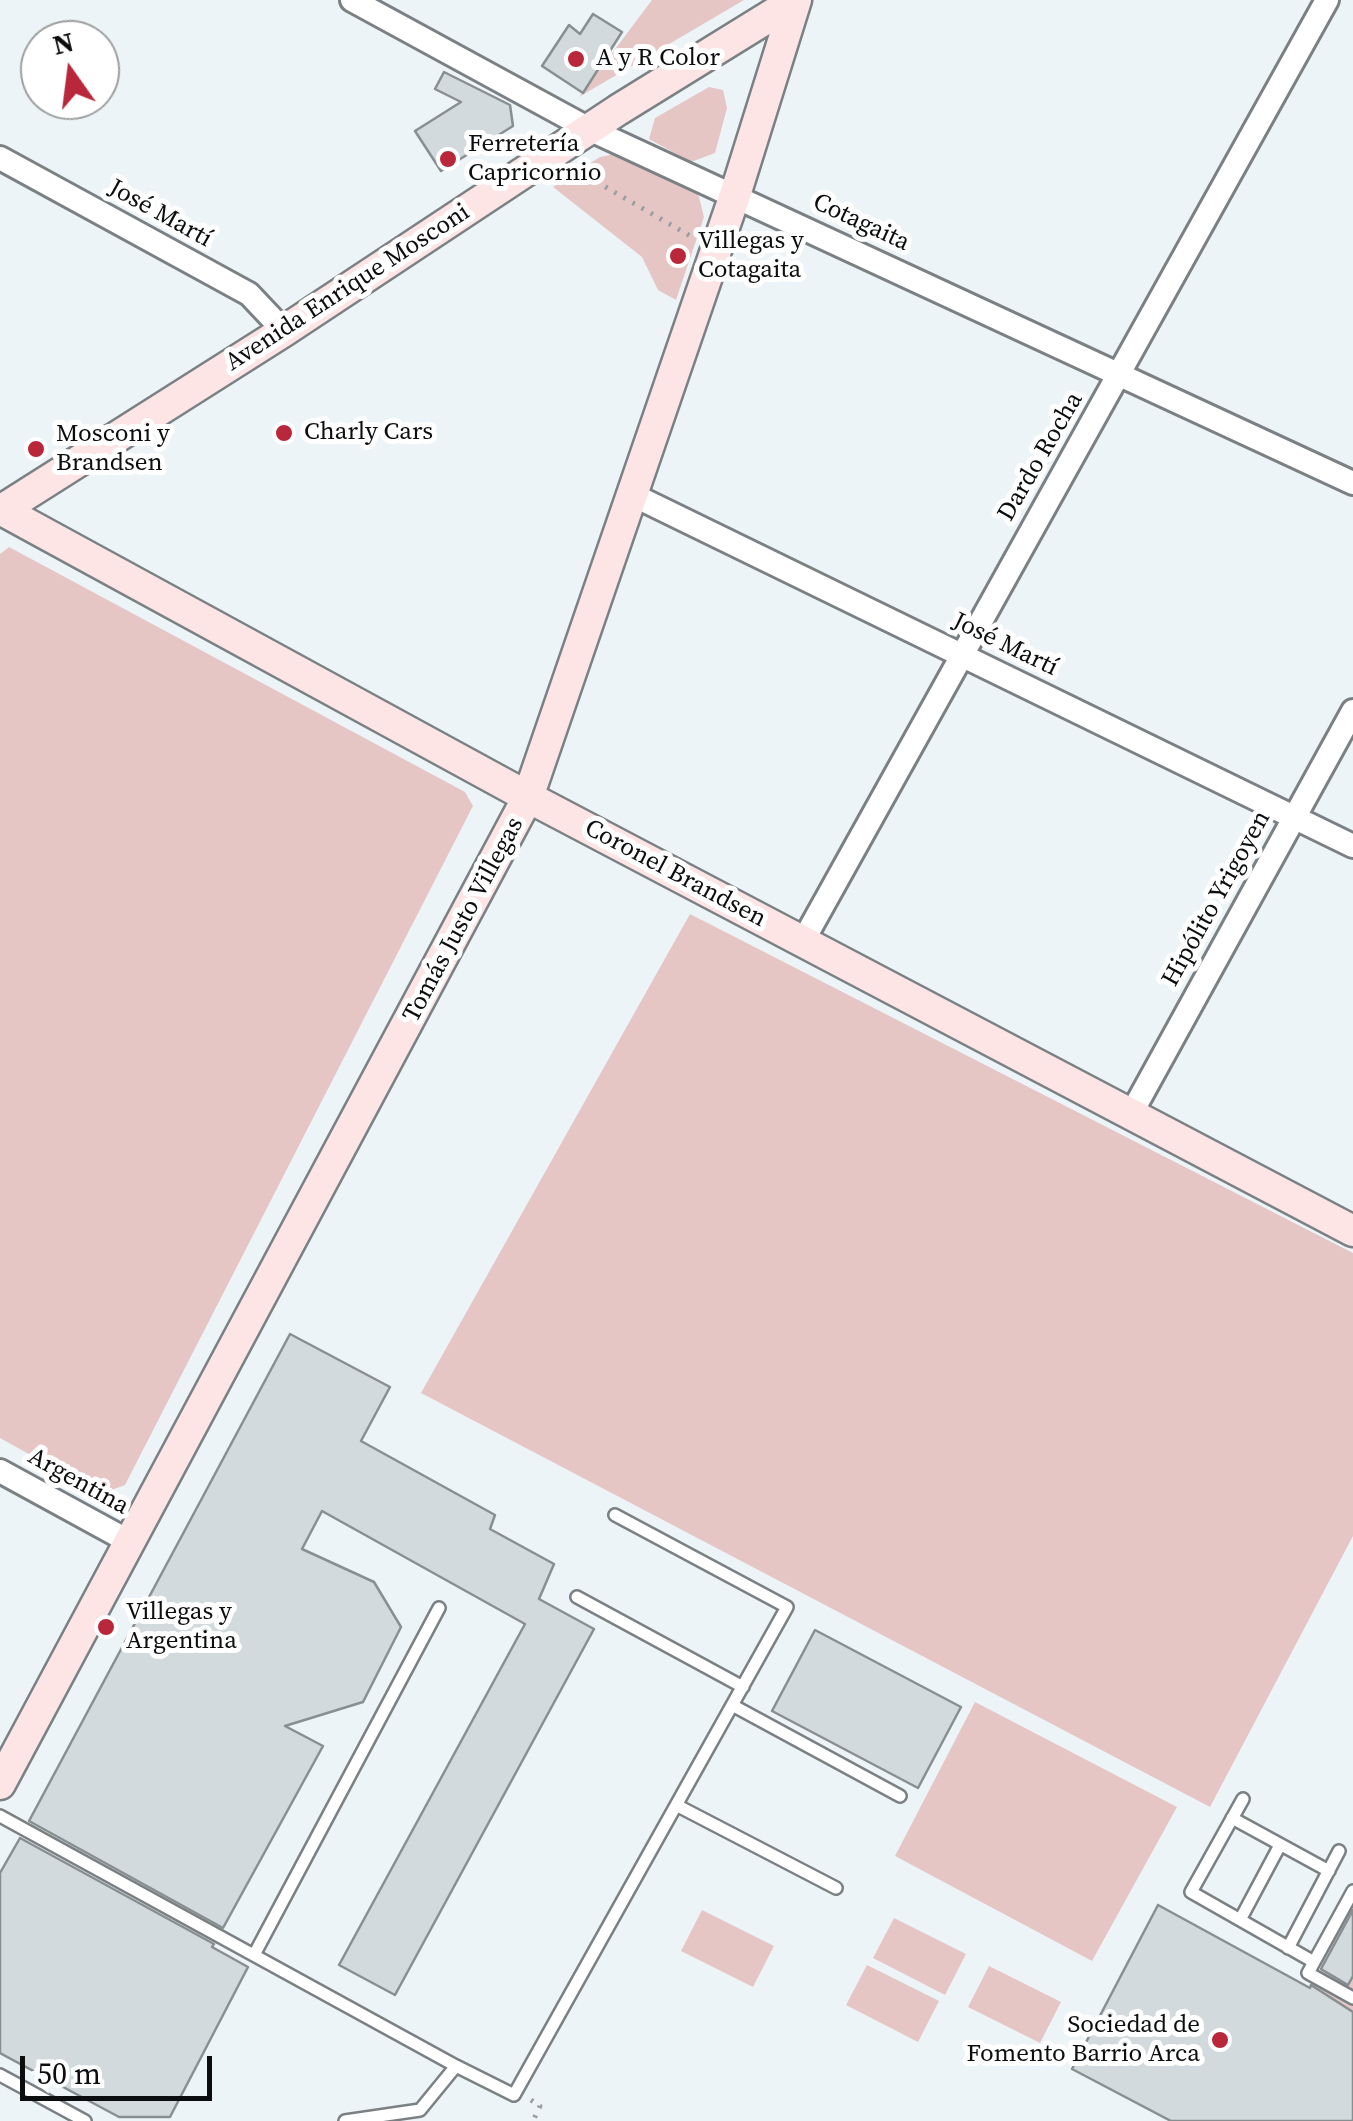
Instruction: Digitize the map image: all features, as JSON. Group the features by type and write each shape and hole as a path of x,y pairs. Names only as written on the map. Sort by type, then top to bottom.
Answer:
{"street":[{"name":"Cotagaita","path":"352,0 589,129 1353,483"},
{"name":"Avenida Enrique Mosconi","path":"0,510 284,331 589,129 796,0"},
{"name":"Tomás Justo Villegas","path":"1,1780 528,797 736,196 796,0"},
{"name":"Dardo Rocha","path":"803,941 1327,0"},
{"name":"José Martí","path":"0,158 249,294 284,331"},
{"name":"José Martí","path":"633,495 1353,846"},
{"name":"Coronel Brandsen","path":"0,510 528,797 1353,1232"},
{"name":"Hipólito Yrigoyen","path":"1132,1114 1353,711"},
{"name":"Argentina","path":"0,1471 130,1542"}],"lane":[{"path":"0,1816 514,2094 787,1608 616,1515"},
{"path":"578,1597 743,1686"},
{"path":"254,1955 439,1608"},
{"path":"732,1706 900,1796"},
{"path":"1243,1799 1191,1892 1314,1962"},
{"path":"678,1806 836,1888"},
{"path":"1232,1818 1329,1871"},
{"path":"1240,1920 1280,1845"},
{"path":"1288,1948 1339,1851"},
{"path":"1353,1891 1308,1974 1353,1998"},
{"path":"344,2121 420,2110 456,2066"},
{"path":"0,2075 85,2121"}],"path":[{"path":"578,171 696,240"}],"shaded area":[{"path":"652,0 744,0 579,97"},
{"path":"709,87 723,90 727,108 715,153 691,162 649,139 655,118"},
{"path":"614,154 694,189 699,197 704,217 676,300 658,290 642,257 553,187 600,157"},
{"path":"9,547 465,792 473,806 125,1485 101,1494 0,1438 0,554"},
{"path":"690,914 1353,1253 1353,1536 1210,1807 421,1393"},
{"path":"975,1702 1177,1807 1092,1961 895,1856"},
{"path":"702,1910 774,1946 753,1987 681,1951"},
{"path":"894,1918 966,1954 945,1995 873,1958"},
{"path":"867,1965 939,2001 918,2042 846,2005"},
{"path":"989,1966 1061,2002 1040,2043 968,2007"},
{"path":"1322,1966 1349,1981 1353,1976 1353,2011 1310,1988"}],"building":[{"name":"A y R Color","path":"593,14 622,32 583,93 542,66 569,25 580,34"},
{"path":"444,72 510,105 513,126 441,171 415,131 461,102 435,89"},
{"path":"290,1334 390,1387 361,1441 495,1515 490,1529 554,1564 539,1599 594,1629 395,1995 339,1965 525,1624 322,1511 302,1549 374,1582 401,1627 363,1702 285,1726 323,1746 223,1928 29,1821"},
{"path":"815,1630 961,1707 918,1788 772,1711"},
{"path":"20,1838 214,1944 212,1947 248,1967 170,2117 119,2117 0,2053 0,1873"},
{"name":"Sociedad de Fomento Barrio Arca","path":"1158,1905 1310,1988 1311,1985 1353,2012 1353,2121 1171,2121 1072,2069"},
{"path":"1353,1910 1353,1976 1348,1985 1321,1969"}],"place":[{"name":"A y R Color","path":"576,59"},
{"name":"Ferretería Capricornio","path":"448,159"},
{"name":"Villegas y Cotagaita","path":"678,256"},
{"name":"Charly Cars","path":"284,433"},
{"name":"Mosconi y Brandsen","path":"36,449"},
{"name":"Villegas y Argentina","path":"106,1627"},
{"name":"Sociedad de Fomento Barrio Arca","path":"1220,2040"}]}
